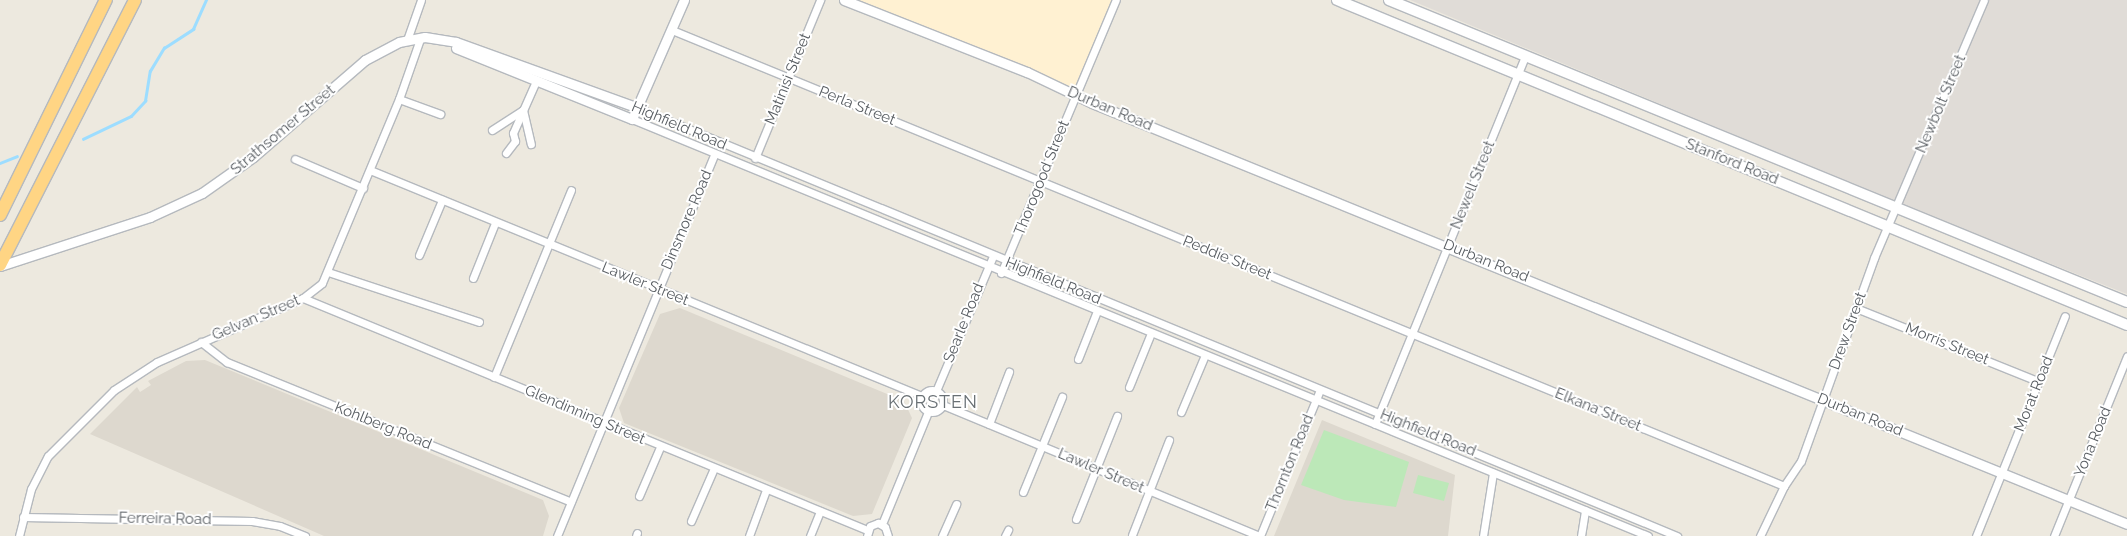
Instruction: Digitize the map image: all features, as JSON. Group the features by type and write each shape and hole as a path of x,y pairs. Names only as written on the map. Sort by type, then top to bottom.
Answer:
{"highway":[{"path":"0,214 106,0"},
{"path":"0,266 134,0"}],"main road":[{"name":"Stanford Road","path":"1337,0 1889,225 2127,325"},
{"name":"Stanford Road","path":"1388,0 2127,302"}],"street":[{"path":"407,40 421,0"},
{"path":"632,119 684,0"},
{"name":"Matinisi Street","path":"755,158 820,0"},
{"name":"Durban Road","path":"844,0 1028,72 1076,95 2070,499 2127,524"},
{"name":"Thorogood Street","path":"1001,272 1042,182 1116,0"},
{"name":"Newbolt Street","path":"1898,208 1984,0"},
{"name":"Perla Street","path":"672,30 1042,182"},
{"name":"Strathsomer Street","path":"0,266 150,217 202,192 253,157 365,60 381,50 407,40 423,39"},
{"name":"Highfield Road","path":"423,39 456,42 638,108 1007,262 1677,536"},
{"name":"Highfield Road","path":"423,39 454,47 632,119 714,155 1648,536"},
{"name":"Gelvan Street","path":"19,536 23,517 39,471 61,440 131,378 201,342 303,298 316,289 328,272 423,39"},
{"name":"Newell Street","path":"1375,424 1525,56"},
{"path":"506,152 510,144 506,138 513,133 536,81"},
{"path":"399,99 440,114"},
{"path":"492,130 523,110"},
{"path":"523,110 531,144"},
{"name":"Dinsmore Road","path":"557,536 714,155"},
{"path":"295,159 363,188"},
{"name":"Lawler Street","path":"370,170 495,223 922,396"},
{"name":"Peddie Street","path":"1042,182 1412,334"},
{"path":"494,377 571,190"},
{"path":"419,255 442,200"},
{"name":"Drew Street","path":"1760,536 1784,486 1801,461 1856,308 1889,225 1898,208"},
{"path":"473,278 495,223"},
{"path":"946,250 950,238"},
{"name":"Searle Road","path":"936,391 993,256"},
{"path":"328,272 479,322"},
{"name":"Glendinning Street","path":"303,298 604,422 660,447 820,511 867,533"},
{"name":"Morris Street","path":"1856,308 2038,381"},
{"path":"1078,359 1097,312"},
{"name":"Morat Road","path":"1976,536 2065,316"},
{"path":"1129,387 1151,333"},
{"name":"Elkana Street","path":"1412,334 1784,486"},
{"name":"Kohlberg Road","path":"201,342 227,362 571,502"},
{"path":"1181,412 1205,355"},
{"name":"Yona Road","path":"2054,536 2127,356"},
{"path":"988,424 1009,372"},
{"path":"928,390 936,391 942,397 943,405 935,412 928,412 922,405 922,396 928,390"},
{"name":"Thornton Road","path":"1260,536 1320,390"},
{"path":"1023,492 1062,397"},
{"name":"Lawler Street","path":"943,405 1260,536"},
{"path":"888,536 882,524 928,412"},
{"path":"1076,519 1117,416"},
{"path":"1132,534 1170,440"},
{"path":"638,496 660,447"},
{"path":"691,521 714,468"},
{"path":"1483,536 1493,473"},
{"path":"749,536 766,490"},
{"path":"942,536 956,504"},
{"path":"1581,536 1584,510"},
{"path":"810,536 820,511"},
{"name":"Ferreira Road","path":"23,517 252,521 280,526 305,536"},
{"path":"867,533 873,524 882,524"}],"shaded area":[{"path":"858,0 1113,0 1074,88"},
{"path":"1410,0 2127,0 2127,294 1913,209"},
{"path":"680,308 904,401 912,418 872,514 853,516 624,423 619,408 660,314"},
{"path":"205,360 543,500 549,516 543,536 324,536 90,434 137,387 140,392 151,385 148,381 186,361"},
{"path":"1322,420 1455,475 1448,536 1274,536"}],"green space":[{"path":"1324,430 1409,462 1396,507 1344,500 1301,485"},
{"path":"1418,475 1449,483 1444,501 1413,493"}],"waterway":[{"path":"83,139 131,116 145,101 150,71 164,48 193,29 206,0"},
{"path":"0,163 17,156"}],"district":[{"name":"KORSTEN","path":"933,402"}]}
